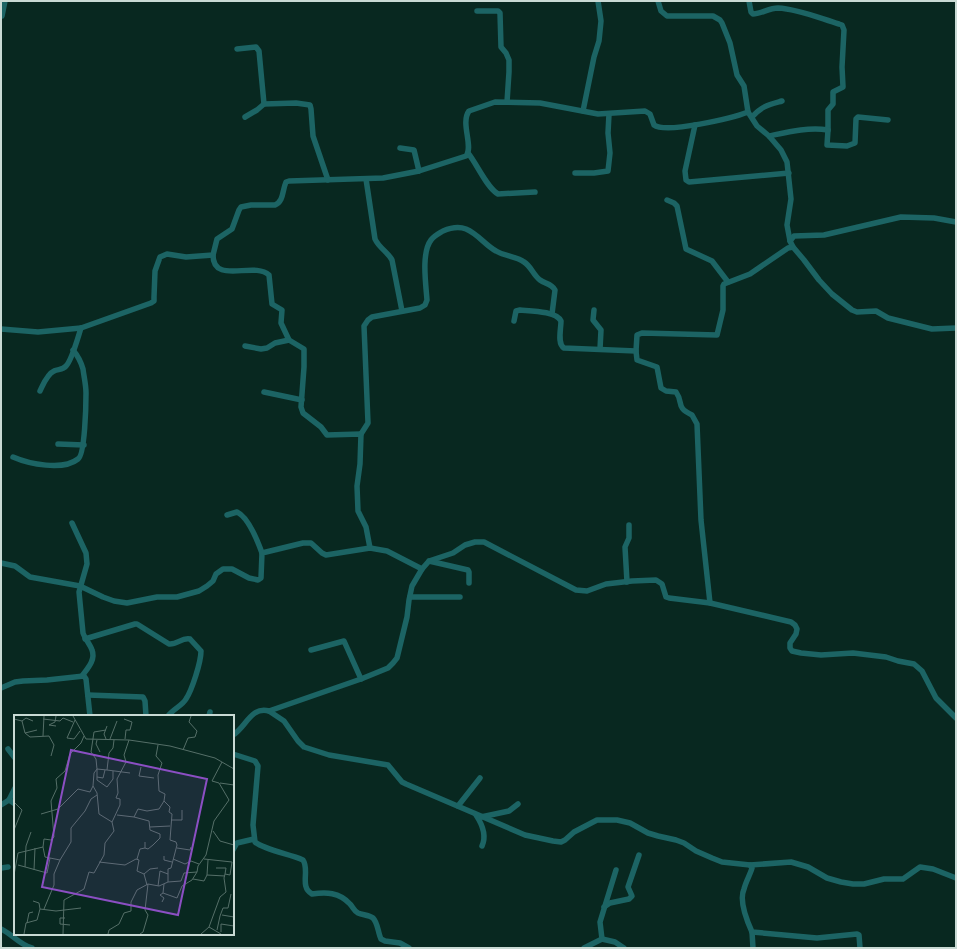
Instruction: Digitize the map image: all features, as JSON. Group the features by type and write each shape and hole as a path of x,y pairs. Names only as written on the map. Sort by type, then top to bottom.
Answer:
{"street":[{"path":"2,16 4,1"},
{"path":"583,111 592,63 599,41 601,21 598,1"},
{"path":"658,1 661,11 667,16 713,16 722,23 730,43 737,75 744,86 750,115 757,126 768,136 785,156 789,174 791,199 787,225 790,241 819,280 840,302 857,312 876,311 888,318 932,329 956,328"},
{"path":"749,1 751,12 753,14 773,9 802,12 839,24 843,27 843,87 833,92 833,104 828,110 827,145 847,146 855,143 856,119 858,117 888,120"},
{"path":"477,10 498,11 500,13 501,47 506,53 509,72 507,102"},
{"path":"236,49 256,47 259,51 264,104"},
{"path":"535,192 498,194 492,189 475,161 468,153 466,116 468,112 488,103 494,102 540,104 598,114 645,111 650,114 652,121 656,126 676,128 750,115 764,106 782,101"},
{"path":"244,117 257,110 264,104 296,103 310,106 313,136 328,180"},
{"path":"575,173 608,171 610,153 608,133 609,114"},
{"path":"694,125 685,171 686,180 689,182 789,174"},
{"path":"768,136 790,131 814,129 828,130"},
{"path":"400,148 414,150 420,171"},
{"path":"361,434 328,435 321,427 303,414 301,407 304,349 289,340 281,323 282,310 272,304 269,275 266,272 259,271 247,270 230,272 218,268 213,260 217,239 232,229 241,207 278,204 281,201 286,182 366,179 395,176 420,171 457,160 466,156 468,153"},
{"path":"366,179 374,239 377,244 389,254 392,260 402,311"},
{"path":"667,200 677,206 686,249 712,261 728,282"},
{"path":"790,241 794,236 824,235 901,217 934,218 956,222"},
{"path":"370,548 366,527 358,511 357,486 360,464 361,434 367,426 368,418 364,326 368,320 372,317 420,308 425,305 425,260 430,241 436,235 449,228 459,227 474,234 496,251 523,261 541,282 550,284 555,293 552,314"},
{"path":"710,603 701,520 697,424 694,417 682,408 676,392 666,391 661,388 657,368 638,362 636,358 636,351 638,335 640,333 717,335 723,310 723,286 725,283 750,274 788,248 794,247"},
{"path":"1,329 38,332 81,328 154,301 155,271 158,260 163,254 186,257 213,255"},
{"path":"514,321 516,310 552,314 560,319 561,322 560,343 563,347 636,351"},
{"path":"594,310 593,320 601,330 600,349"},
{"path":"40,391 49,374 67,366 81,328"},
{"path":"245,346 261,349 267,348 275,343 289,340"},
{"path":"13,457 22,461 58,465 79,459 81,456 84,445 86,390 79,358 73,350"},
{"path":"264,392 302,400"},
{"path":"58,444 84,445"},
{"path":"1,563 15,566 30,577 80,586 114,601 128,602 158,597 177,597 199,591 213,581 216,574 223,569 232,569 249,578 259,580 261,578 262,571 262,553 257,538 241,515 237,512 227,515"},
{"path":"1,688 23,680 47,680 82,676 90,666 93,655 83,633 79,592 87,564 86,553 72,523"},
{"path":"627,582 625,547 629,538 628,525"},
{"path":"234,734 242,729 251,715 255,712 265,710 269,711 388,668 397,658 407,617 412,586 422,568 429,561 453,553 465,545 475,542 484,542 576,590 587,590 606,584 656,580 662,584 666,597 710,603 791,622 797,629 796,634 790,643 790,648 792,651 821,655 853,654 886,657 914,664 922,671 936,698 956,718"},
{"path":"262,553 303,543 311,543 326,555 370,548 390,552 422,568"},
{"path":"429,561 468,570 468,583"},
{"path":"410,597 460,597"},
{"path":"85,639 135,624 169,644 174,644 184,639 190,639 199,649 201,654 194,683 186,700 169,715"},
{"path":"311,650 344,641 361,679"},
{"path":"82,676 86,679 90,715"},
{"path":"88,695 143,697 145,701 146,715"},
{"path":"269,711 284,721 304,747 329,756 388,765 406,784 525,835 561,842 574,832 597,820 617,820 630,822 648,833 684,843 704,855 717,860 750,865 796,863 808,867 827,878 840,882 864,884 884,878 903,879 920,868 933,869 956,878"},
{"path":"8,749 14,757"},
{"path":"234,754 255,761 258,766 253,825 255,842 303,860 306,866 305,881 309,892 312,894 330,892 342,898 359,914 372,917 375,920 381,939 400,943 408,948"},
{"path":"458,806 480,778"},
{"path":"1,805 9,800 14,790"},
{"path":"9,800 14,803"},
{"path":"478,816 508,811 518,804"},
{"path":"478,816 485,836 482,846"},
{"path":"234,848 237,843 254,839"},
{"path":"604,907 610,903 629,899 632,896 628,887 639,855"},
{"path":"750,865 752,868 743,890 743,896 748,923 752,932 753,948"},
{"path":"1,868 8,867"},
{"path":"602,939 600,922 616,870"},
{"path":"1,929 28,947 32,948"},
{"path":"752,932 817,938 857,934 860,935 860,948"},
{"path":"584,948 602,939 614,942 624,948"}]}
